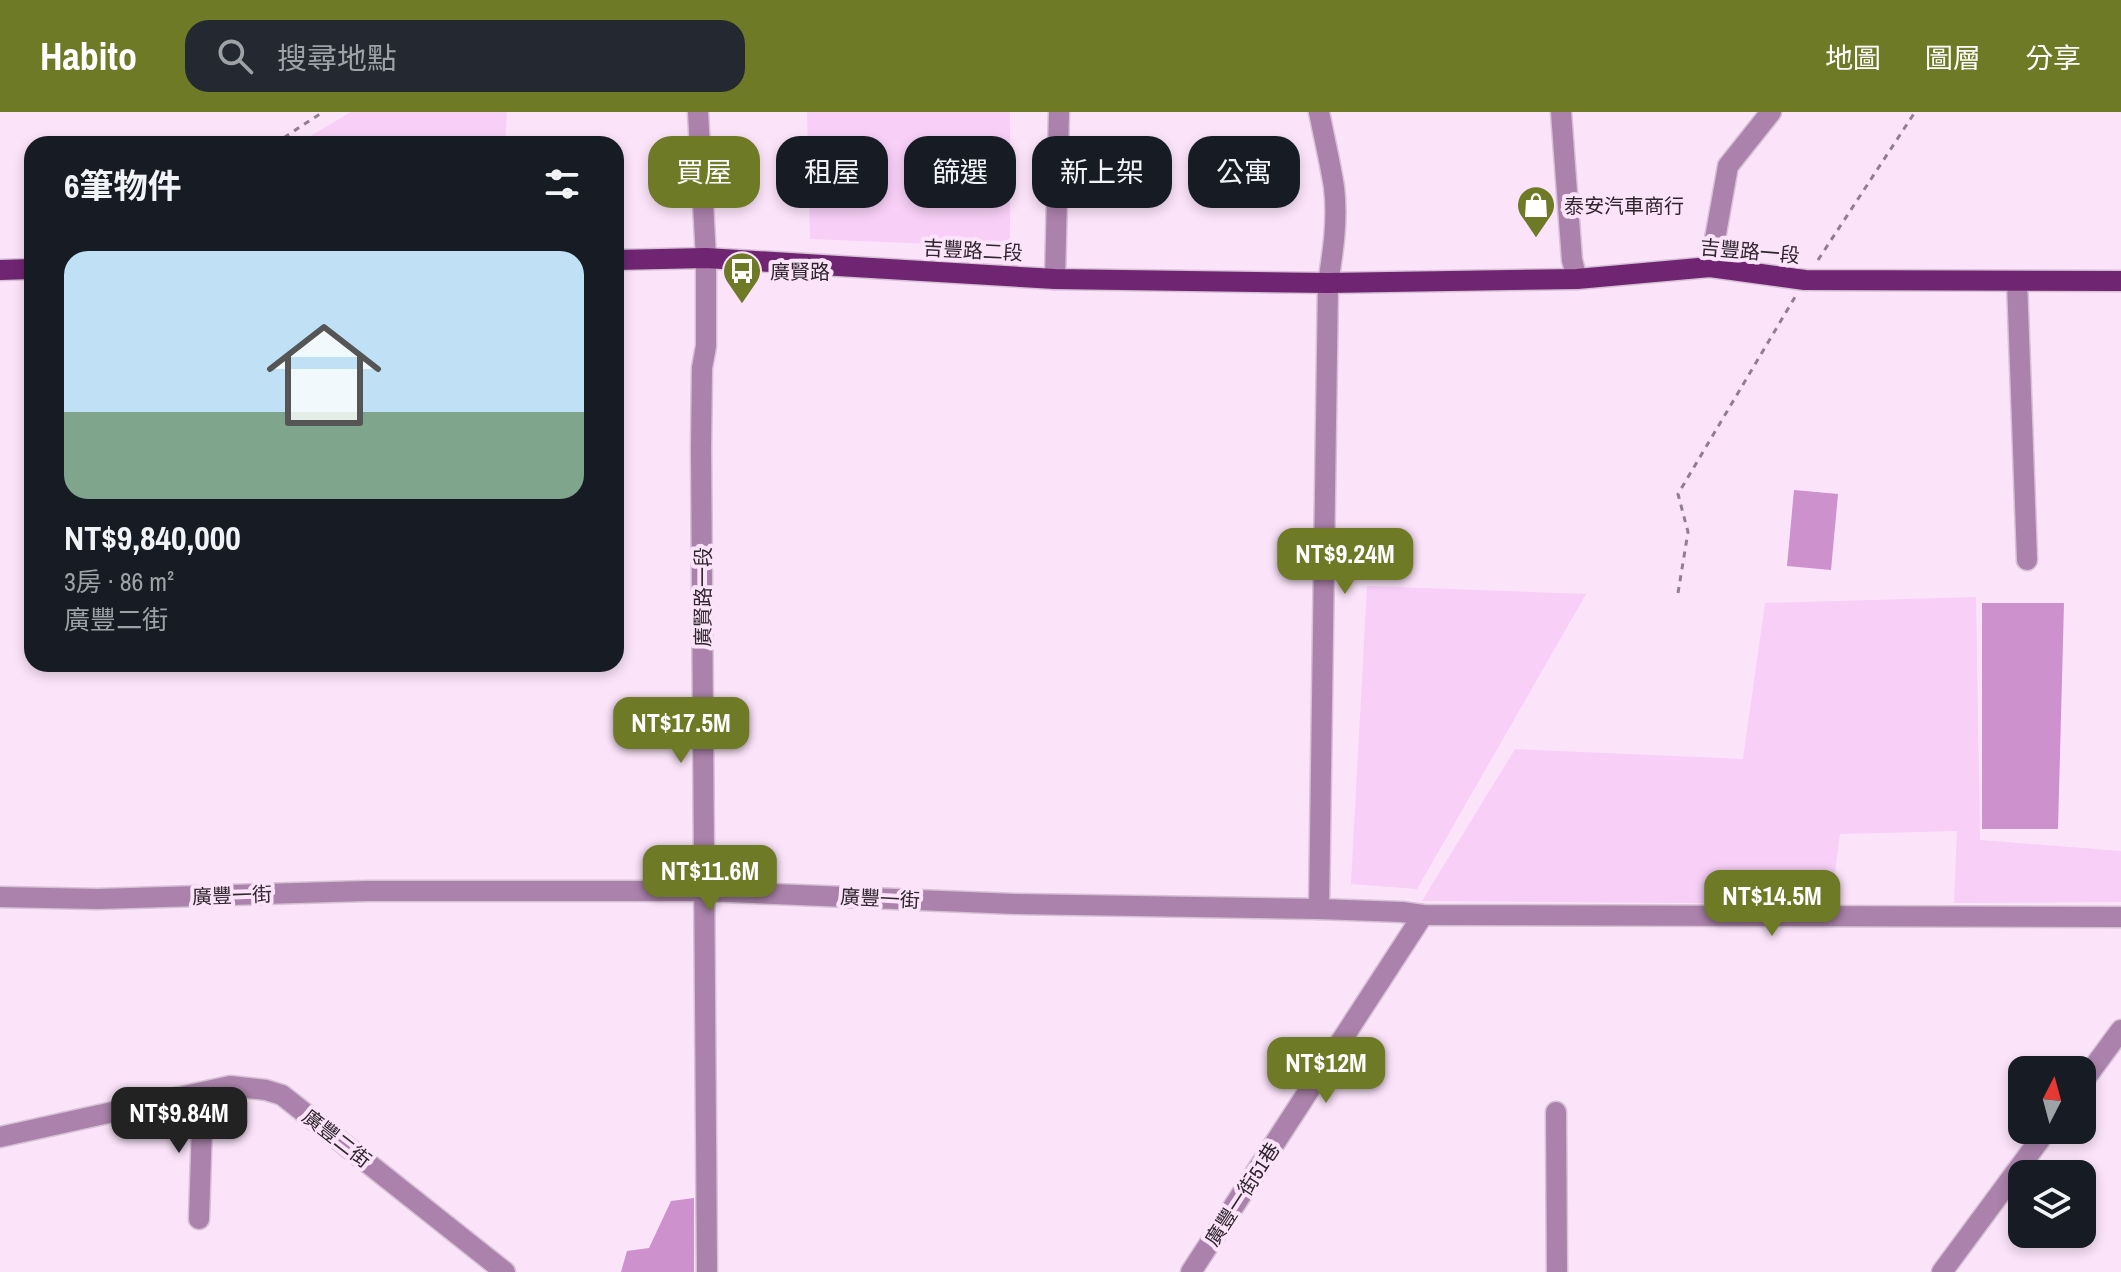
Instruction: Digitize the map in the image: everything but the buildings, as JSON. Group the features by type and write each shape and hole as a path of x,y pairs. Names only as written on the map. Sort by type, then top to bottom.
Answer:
{"main road":[{"name":"吉豐路二段","path":"624,260 706,258 1055,279 1328,283"},
{"name":"吉豐路一段","path":"1328,283 1577,279 1710,267 1805,280 2121,281"},
{"path":"0,270 24,269"}],"street":[{"name":"廣賢路一段","path":"698,112 706,258 706,346 701,408 707,1272"},
{"path":"1055,279 1059,112"},
{"path":"1319,112 1334,189 1334,246 1328,283 1319,909"},
{"path":"1561,112 1572,260 1577,279"},
{"path":"1710,267 1728,166 1771,112"},
{"path":"2017,281 2027,560"},
{"name":"廣豐一街","path":"0,897 98,899 366,891 704,891 1015,904 1319,909 1423,915 2121,917"},
{"name":"廣豐一街51巷","path":"1191,1272 1423,915"},
{"path":"2096,1064 2121,1030"},
{"name":"廣豐二街","path":"0,1137 230,1086 266,1090 282,1095 505,1272"},
{"path":"199,1219 203,1093"},
{"path":"1556,1112 1557,1272"},
{"path":"1942,1272 2037,1144"}],"path":[{"path":"286,136 323,112"},
{"path":"1678,593 1688,532 1678,494 1805,280 1915,112"}],"shaded area":[{"path":"351,112 507,112 506,136 310,136"},
{"path":"807,112 1010,112 1010,136 904,136 904,208 1010,208 1010,247 810,239 809,208 888,208 888,136 808,136"},
{"path":"1794,490 1838,494 1831,570 1787,566"},
{"path":"1367,586 1586,594 1417,889 1351,884"},
{"path":"1976,597 1980,840 2121,851 2121,902 1954,903 1957,831 1840,834 1831,904 1422,901 1515,749 1743,759 1765,603"},
{"path":"1982,603 2064,603 2058,829 1982,829"},
{"path":"694,1198 694,1272 621,1272 627,1251 649,1248 671,1201"}],"place":[{"name":"泰安汽車商行","path":"1536,239"},
{"name":"廣賢路","path":"742,305"}]}
